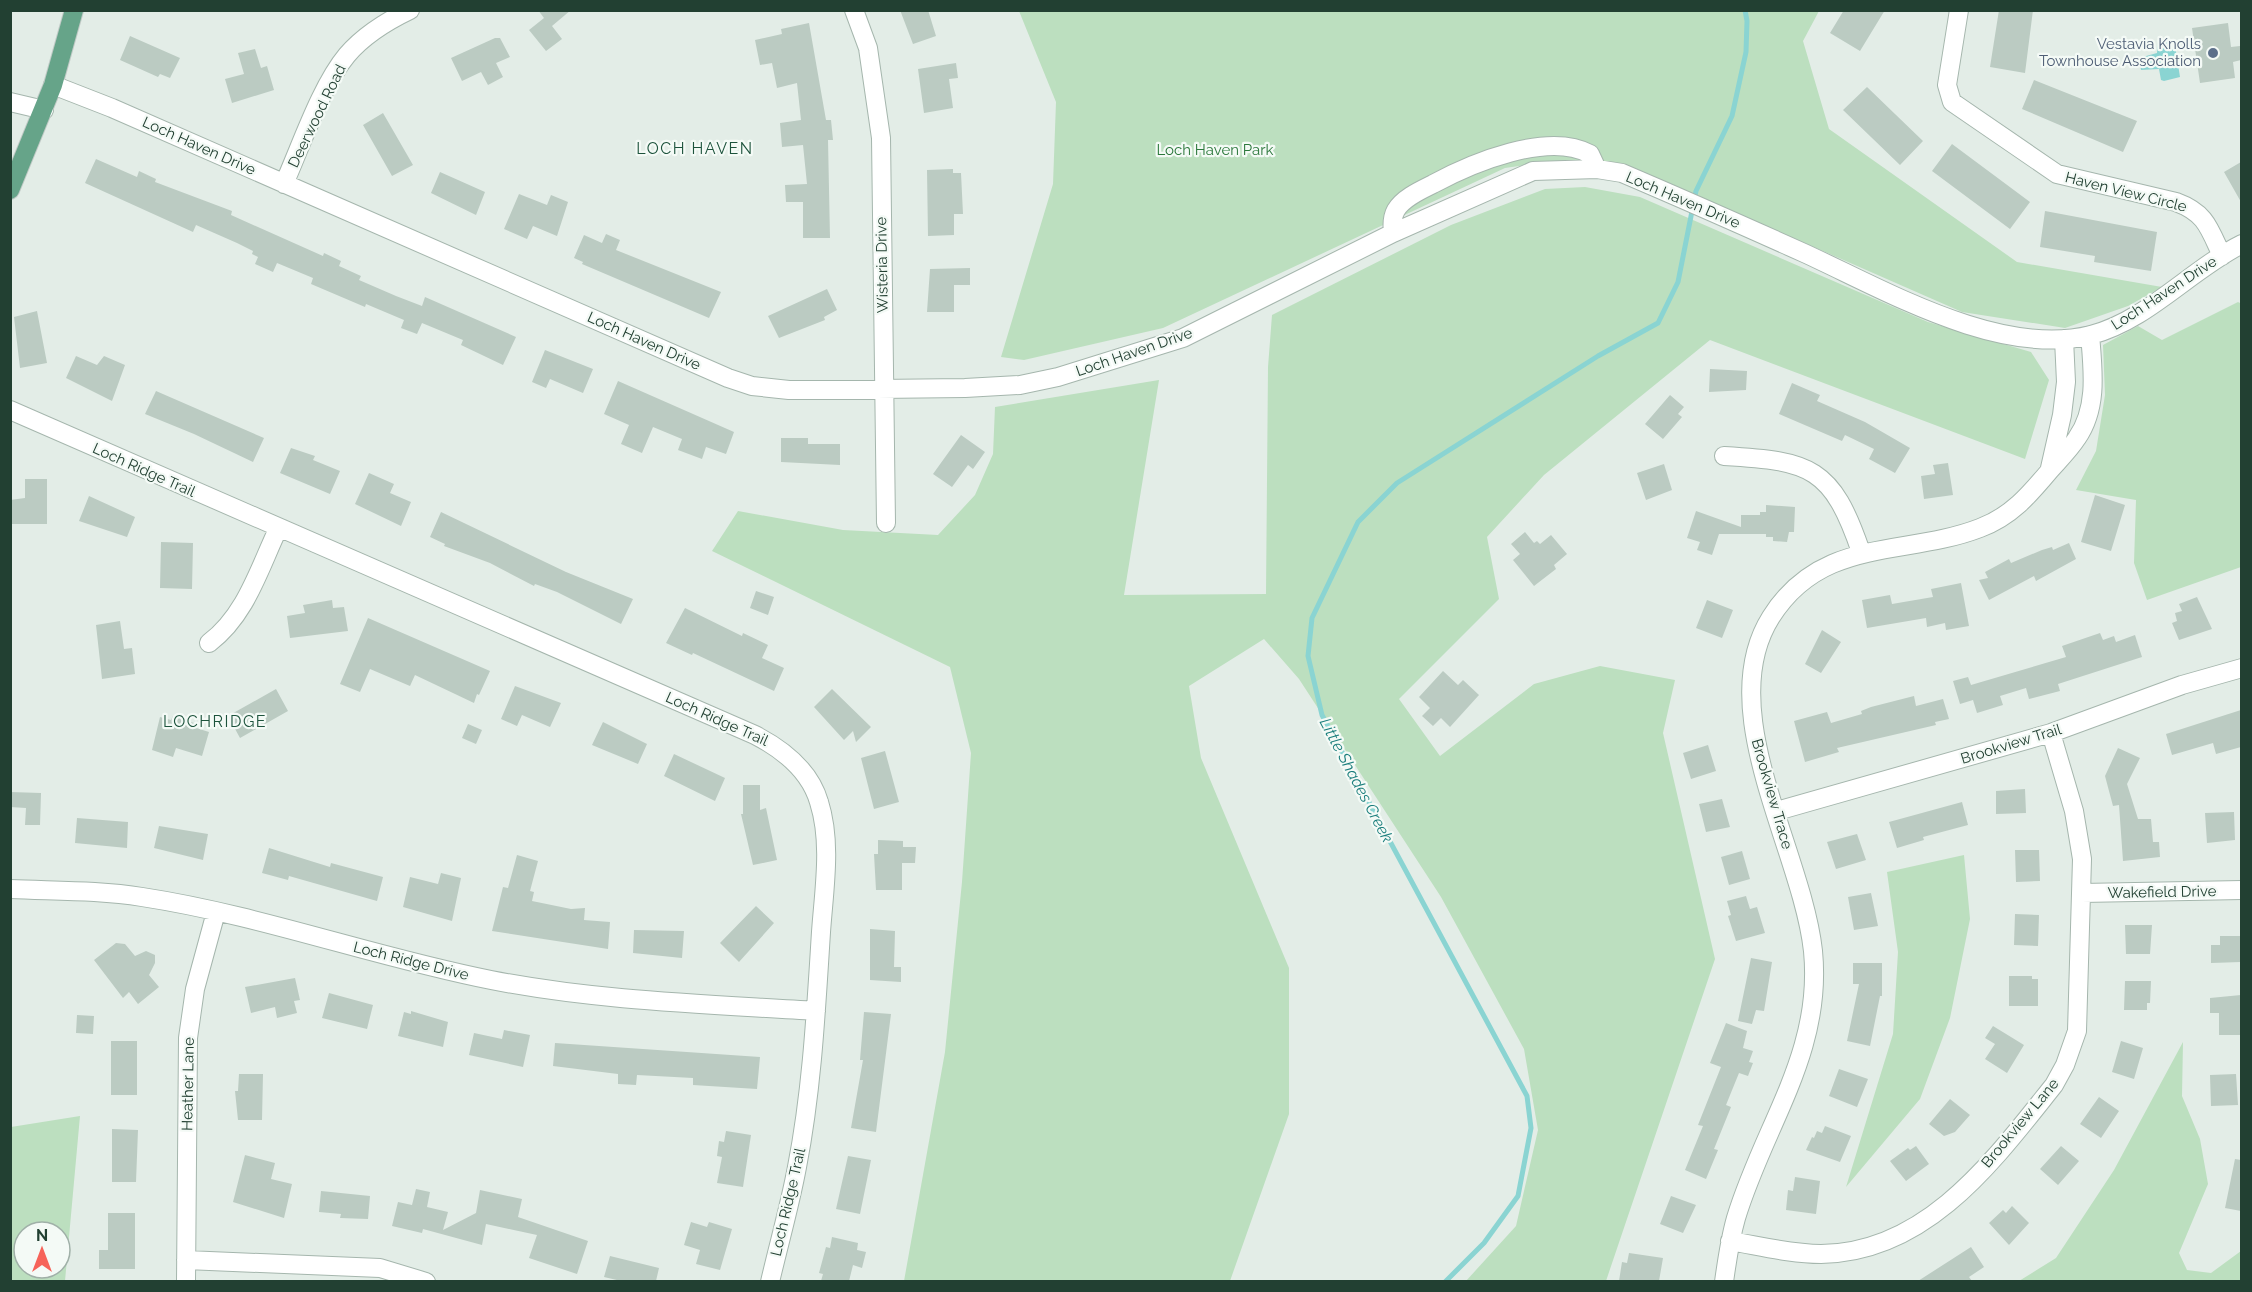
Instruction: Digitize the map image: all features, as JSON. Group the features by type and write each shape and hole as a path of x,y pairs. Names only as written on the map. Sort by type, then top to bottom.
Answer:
{"main road":[{"path":"10,190 44,110 75,10"}],"street":[{"name":"Deerwood Road","path":"284,184 331,79 347,55 386,22 410,10"},
{"name":"Wisteria Drive","path":"854,10 868,48 881,138 886,523"},
{"name":"Haven View Circle","path":"1959,10 1947,85 1952,102 2057,174 2176,202 2194,209 2205,219 2222,255"},
{"name":"Loch Haven Drive","path":"53,85 112,108 744,384 789,390 1020,385 1110,362 1183,338 1393,233 1533,171 1597,169 1622,173 1941,315 2007,336 2064,339 2110,329 2139,312 2222,255"},
{"path":"10,102 44,110"},
{"path":"1393,233 1395,211 1404,201 1454,172 1490,157 1519,150 1569,146 1590,154 1597,169"},
{"path":"2222,255 2241,244"},
{"name":"Brookview Trace","path":"1724,1281 1730,1241 1743,1197 1806,1042 1812,1010 1814,965 1809,925 1753,728 1750,710 1752,667 1757,649 1771,616 1797,588 1834,562 1861,552 1980,528 2017,508 2033,494 2078,437 2088,417 2094,374 2090,335"},
{"name":"Brookview Trace","path":"2049,472 2062,415 2066,382 2064,339"},
{"name":"Loch Ridge Trail","path":"10,410 278,529 755,735 786,755 809,782 818,799 825,822 827,843 808,1101 797,1167 770,1281"},
{"path":"1724,456 1773,459 1794,464 1826,482 1840,500 1861,552"},
{"path":"209,643 227,630 238,615 278,529"},
{"name":"Brookview Trail","path":"1777,811 2051,733 2182,685 2241,668"},
{"name":"Brookview Lane","path":"1730,1241 1822,1254 1849,1251 1907,1232 1941,1211 1959,1196 2048,1093 2065,1065 2077,1030 2082,893 2080,835 2051,733"},
{"name":"Loch Ridge Drive","path":"10,889 139,896 216,912 448,970 555,992 612,999 816,1011"},
{"name":"Wakefield Drive","path":"2082,893 2241,890"},
{"name":"Heather Lane","path":"186,1281 188,1038 195,989 216,912"},
{"path":"186,1260 380,1268 426,1281"}],"green space":[{"name":"Loch Haven Park","path":"1019,11 1819,11 1803,41 1829,129 2017,262 2162,287 2128,306 2065,328 1962,312 1652,176 1612,163 1553,161 1505,168 1163,328 1024,360 1001,357 1053,184 1056,102"},
{"path":"1585,187 1640,197 1928,322 2031,352 2049,380 2025,459 1710,340 1544,475 1487,537 1499,599 1399,699 1440,756 1534,684 1600,666 1675,680 1663,733 1715,959 1606,1281 1466,1281 1516,1226 1538,1130 1524,1049 1441,897 1299,679 1264,639 1189,686 1201,758 1289,968 1289,1114 1230,1281 904,1281 945,1052 962,882 971,753 950,667 712,551 738,511 843,530 938,535 975,495 993,454 995,407 1159,380 1124,595 1266,594 1268,367 1272,315 1451,225 1545,189"},
{"path":"2238,302 2242,304 2241,567 2147,600 2134,563 2136,500 2076,490 2096,451 2105,395 2103,345 2138,326 2162,340"},
{"path":"1964,855 1970,919 1950,1018 1920,1099 1846,1187 1893,1034 1898,952 1887,872"},
{"path":"2183,1042 2182,1096 2200,1139 2208,1184 2179,1253 2187,1270 2211,1273 2241,1251 2241,1281 2019,1281 2056,1258 2114,1170"},
{"path":"80,1116 71,1220 12,1220 12,1280 65,1281 11,1281 11,1127"}],"water":[{"path":"2174,39 2180,77 2164,81 2161,80 2159,69 2141,70 2139,58 2157,53 2158,41"}],"building":[{"path":"538,10 571,10 552,26 562,39 546,51 529,30 544,18"},
{"path":"900,10 928,10 936,36 913,44"},
{"path":"1844,10 1885,10 1860,51 1830,33"},
{"path":"1999,10 2033,10 2025,73 1990,67"},
{"path":"809,23 826,120 831,120 833,140 828,140 830,238 803,238 803,202 786,202 785,185 807,184 803,145 782,147 780,123 801,120 797,83 777,88 772,63 760,65 755,40 782,34 781,29"},
{"path":"2228,23 2231,47 2240,46 2241,60 2233,62 2235,78 2200,83 2192,28"},
{"path":"130,36 180,58 170,78 160,74 158,77 120,60"},
{"path":"495,38 500,38 510,57 496,63 503,77 488,85 481,72 462,81 451,58"},
{"path":"255,49 261,68 267,66 274,90 232,103 225,79 244,74 238,53"},
{"path":"956,63 958,78 949,79 953,108 924,113 918,69"},
{"path":"2034,80 2137,121 2123,152 2022,109"},
{"path":"1867,87 1923,141 1900,165 1843,110"},
{"path":"383,113 413,165 392,176 363,125"},
{"path":"1952,144 2030,202 2010,229 1932,171"},
{"path":"96,159 137,177 139,171 156,179 155,182 232,211 231,215 323,256 324,253 341,261 339,266 361,276 359,280 396,296 422,306 425,297 516,337 503,365 461,345 463,340 422,323 417,334 401,328 404,320 366,304 365,307 311,284 313,278 277,263 273,272 255,264 258,257 252,254 253,251 237,243 196,225 193,232 85,183"},
{"path":"2241,162 2241,202 2224,172"},
{"path":"953,169 953,173 961,173 963,214 954,214 954,235 928,236 927,170"},
{"path":"440,172 485,192 476,215 431,193"},
{"path":"519,194 547,205 551,195 568,202 557,236 533,226 527,239 504,229"},
{"path":"2045,211 2157,232 2151,271 2094,262 2095,256 2040,247"},
{"path":"606,234 620,240 616,250 721,292 709,318 582,264 583,262 574,258 584,235 602,243"},
{"path":"970,268 970,285 954,285 954,312 927,312 930,269"},
{"path":"827,289 837,310 824,317 825,320 779,338 768,316"},
{"path":"37,311 47,363 20,368 14,317"},
{"path":"545,350 593,369 583,393 550,379 546,388 532,382"},
{"path":"76,356 97,365 104,356 125,365 112,401 66,378"},
{"path":"1710,369 1747,371 1746,390 1709,392"},
{"path":"618,381 734,432 726,454 706,447 702,459 678,450 682,439 653,427 642,453 621,444 629,425 604,414"},
{"path":"1792,383 1820,395 1817,401 1865,422 1910,448 1895,473 1869,459 1874,449 1845,435 1842,441 1779,414"},
{"path":"156,391 264,438 253,462 145,414"},
{"path":"1670,395 1684,407 1678,414 1682,417 1663,439 1645,424"},
{"path":"961,435 985,452 973,469 968,465 952,487 933,474"},
{"path":"781,438 808,438 808,444 840,444 840,465 781,462"},
{"path":"291,448 315,456 313,460 340,471 330,494 280,473"},
{"path":"1948,463 1953,495 1924,499 1921,476 1935,474 1933,465"},
{"path":"1664,464 1672,490 1646,500 1637,473"},
{"path":"369,473 394,484 390,493 411,502 401,526 355,504"},
{"path":"25,479 47,479 47,524 10,524 10,500 25,498"},
{"path":"2095,495 2125,505 2111,551 2081,542"},
{"path":"89,496 135,517 127,537 79,521"},
{"path":"1766,505 1795,507 1794,532 1789,532 1787,542 1773,541 1773,537 1766,537 1766,534 1719,534 1712,555 1697,550 1700,542 1687,538 1696,511 1741,527 1741,515 1760,515 1760,512 1766,512"},
{"path":"441,512 566,572 633,599 621,624 557,592 535,584 534,586 490,563 444,546 445,544 430,537"},
{"path":"1525,532 1534,543 1537,541 1540,544 1551,535 1567,554 1554,565 1556,569 1534,586 1513,560 1520,554 1511,544"},
{"path":"161,542 193,543 192,589 160,588"},
{"path":"2069,543 2076,559 2036,581 2034,576 1989,600 1979,580 1988,578 1985,572 2009,559 2011,563 2042,550 2052,547 2053,550"},
{"path":"1961,583 1969,626 1946,630 1945,623 1927,627 1926,618 1867,628 1862,600 1890,595 1892,604 1933,597 1931,589"},
{"path":"756,591 774,597 768,615 750,608"},
{"path":"2197,597 2212,629 2179,640 2172,623 2177,621 2175,613 2182,611 2179,604"},
{"path":"332,600 333,608 344,607 348,631 290,638 287,616 305,613 303,605"},
{"path":"1707,600 1733,610 1722,638 1696,628"},
{"path":"685,608 742,636 743,633 768,645 762,658 784,668 774,691 693,653 692,655 666,643"},
{"path":"368,618 490,671 474,703 415,675 410,686 370,669 360,692 340,684"},
{"path":"120,621 124,649 132,648 135,674 102,679 96,625"},
{"path":"1822,630 1841,642 1821,673 1805,664"},
{"path":"2100,633 2103,640 2114,636 2116,642 2135,635 2142,657 2058,684 2060,691 2029,699 2026,688 2000,696 2003,705 1977,713 1973,700 1960,704 1953,681 1968,677 1971,685 2066,657 2062,646"},
{"path":"1443,671 1458,685 1463,680 1479,695 1450,727 1441,718 1433,726 1422,716 1430,708 1419,697"},
{"path":"515,686 561,703 550,727 522,715 517,726 501,719"},
{"path":"276,689 288,711 240,738 228,716"},
{"path":"832,689 871,727 856,742 853,731 844,740 814,707"},
{"path":"1914,696 1916,706 1943,699 1949,719 1935,722 1936,725 1837,748 1839,752 1805,762 1794,721 1827,712 1831,723 1862,714 1861,711 1871,707"},
{"path":"2241,710 2241,747 2216,754 2213,743 2172,755 2166,734"},
{"path":"173,716 194,723 193,727 209,732 202,756 176,748 173,757 152,750 160,717 171,720"},
{"path":"603,722 647,744 638,764 592,745"},
{"path":"468,724 482,730 476,744 462,738"},
{"path":"1708,745 1716,771 1691,779 1683,753"},
{"path":"2118,748 2140,758 2127,784 2138,819 2151,819 2153,842 2159,842 2160,857 2123,861 2119,805 2113,806 2105,776"},
{"path":"885,751 899,802 874,809 861,758"},
{"path":"674,754 725,778 715,801 664,776"},
{"path":"743,785 760,785 760,810 766,808 777,860 753,865 741,814 743,814"},
{"path":"2025,789 2026,813 1996,814 1996,791"},
{"path":"10,792 41,793 40,825 25,825 26,808 10,807"},
{"path":"1722,799 1730,827 1706,832 1699,804"},
{"path":"1962,802 1968,825 1923,837 1924,840 1897,848 1889,822"},
{"path":"2234,812 2235,840 2207,843 2205,813"},
{"path":"77,818 128,822 127,848 75,843"},
{"path":"159,826 208,834 203,860 154,848"},
{"path":"1857,834 1866,860 1836,869 1827,842"},
{"path":"878,840 903,841 903,847 916,847 915,863 902,863 902,890 876,890 874,854 878,854"},
{"path":"269,848 330,867 331,863 383,877 377,901 289,876 288,880 262,873"},
{"path":"2015,850 2039,850 2040,881 2016,882"},
{"path":"1742,851 1750,879 1729,885 1721,857"},
{"path":"517,855 538,861 530,891 534,892 532,901 571,909 585,908 584,920 610,922 608,949 492,931 503,887 508,888"},
{"path":"441,873 461,878 452,921 403,907 410,877 438,884"},
{"path":"1871,893 1878,926 1854,930 1848,897"},
{"path":"1746,896 1750,909 1757,907 1765,933 1736,941 1728,916 1731,915 1727,901"},
{"path":"756,906 774,923 739,962 720,943"},
{"path":"2015,914 2039,915 2038,946 2014,945"},
{"path":"2125,925 2152,925 2150,954 2126,954"},
{"path":"870,929 895,931 894,967 901,967 901,982 870,980"},
{"path":"634,930 684,931 682,958 633,953"},
{"path":"2220,936 2241,936 2241,962 2211,963 2211,945 2220,945"},
{"path":"116,943 125,944 135,956 146,951 155,955 155,963 149,975 159,987 138,1004 129,992 123,998 94,960"},
{"path":"1751,958 1772,962 1764,1011 1756,1010 1752,1024 1738,1021"},
{"path":"1853,963 1882,963 1882,996 1880,996 1870,1046 1847,1041 1859,984 1853,984"},
{"path":"2009,976 2032,976 2032,979 2038,979 2038,1006 2009,1006"},
{"path":"295,978 300,1000 294,1001 297,1013 277,1018 275,1007 251,1013 245,987"},
{"path":"2125,981 2151,981 2150,1003 2147,1003 2147,1010 2124,1010"},
{"path":"329,993 373,1005 367,1029 322,1018"},
{"path":"2241,995 2241,1035 2219,1035 2219,1013 2210,1013 2210,998"},
{"path":"411,1011 448,1022 443,1047 398,1036 404,1012 411,1014"},
{"path":"864,1012 891,1014 876,1132 851,1128 863,1060 860,1060"},
{"path":"77,1015 94,1016 93,1034 76,1033"},
{"path":"1726,1023 1747,1031 1743,1048 1753,1051 1749,1062 1753,1063 1748,1076 1739,1073 1726,1105 1731,1107 1714,1149 1718,1150 1706,1179 1685,1170 1703,1126 1698,1125 1721,1067 1710,1063"},
{"path":"1993,1026 2024,1045 2007,1073 1985,1059 1995,1044 1985,1038"},
{"path":"504,1030 530,1035 523,1067 469,1055 474,1033 502,1039"},
{"path":"111,1041 137,1041 137,1095 111,1095"},
{"path":"2121,1041 2143,1048 2134,1079 2112,1072"},
{"path":"555,1043 760,1057 757,1089 693,1085 693,1078 637,1075 636,1085 618,1084 618,1074 553,1066"},
{"path":"1839,1069 1868,1079 1857,1107 1829,1096"},
{"path":"239,1074 263,1074 262,1120 238,1120 235,1091 238,1091"},
{"path":"2236,1074 2238,1105 2211,1106 2210,1075"},
{"path":"2099,1097 2119,1111 2101,1138 2080,1124"},
{"path":"1950,1099 1970,1115 1955,1132 1944,1136 1929,1124"},
{"path":"1825,1126 1851,1136 1840,1162 1806,1150 1812,1137 1814,1138 1817,1131 1822,1133"},
{"path":"112,1129 138,1130 136,1182 112,1182"},
{"path":"726,1131 751,1135 743,1187 717,1183 722,1157 717,1156 719,1141 724,1142"},
{"path":"1916,1146 1929,1164 1906,1181 1890,1161 1908,1148 1910,1150"},
{"path":"2061,1146 2079,1161 2058,1185 2040,1169"},
{"path":"245,1155 275,1163 271,1179 292,1184 284,1218 233,1202"},
{"path":"848,1156 871,1160 860,1214 836,1209"},
{"path":"2235,1159 2241,1160 2241,1211 2225,1208"},
{"path":"1795,1177 1820,1181 1816,1214 1786,1210 1788,1190 1793,1191"},
{"path":"416,1189 430,1192 427,1207 448,1212 443,1230 476,1213 480,1190 522,1199 518,1217 588,1241 577,1274 529,1258 537,1235 486,1224 482,1245 423,1229 422,1233 392,1226 398,1202 412,1205"},
{"path":"321,1191 370,1196 368,1219 340,1218 341,1214 319,1212"},
{"path":"1671,1196 1696,1205 1683,1233 1660,1224"},
{"path":"2012,1206 2029,1223 2009,1245 1989,1223 2003,1210 2006,1213"},
{"path":"108,1213 135,1213 135,1269 99,1269 99,1250 108,1250"},
{"path":"691,1222 707,1227 709,1222 732,1229 720,1270 696,1264 700,1250 684,1245"},
{"path":"832,1237 858,1243 857,1250 866,1252 862,1268 853,1265 849,1281 821,1281 823,1274 819,1273 826,1247 830,1248"},
{"path":"1971,1247 1984,1267 1969,1277 1972,1281 1918,1281"},
{"path":"1629,1253 1663,1258 1659,1281 1619,1281 1622,1262 1627,1263"},
{"path":"610,1256 659,1268 656,1281 621,1281 604,1277"}],"waterway":[{"name":"Little Shades Creek","path":"1445,1282 1484,1243 1518,1196 1531,1128 1527,1096 1322,715 1308,656 1312,618 1358,522 1397,483 1598,356 1658,323 1678,282 1696,191 1732,116 1746,52 1745,10"}],"place":[{"name":"Vestavia Knolls Townhouse Association","path":"2213,53"}],"district":[{"name":"LOCH HAVEN","path":"695,148"},
{"name":"LOCHRIDGE","path":"215,721"}]}
